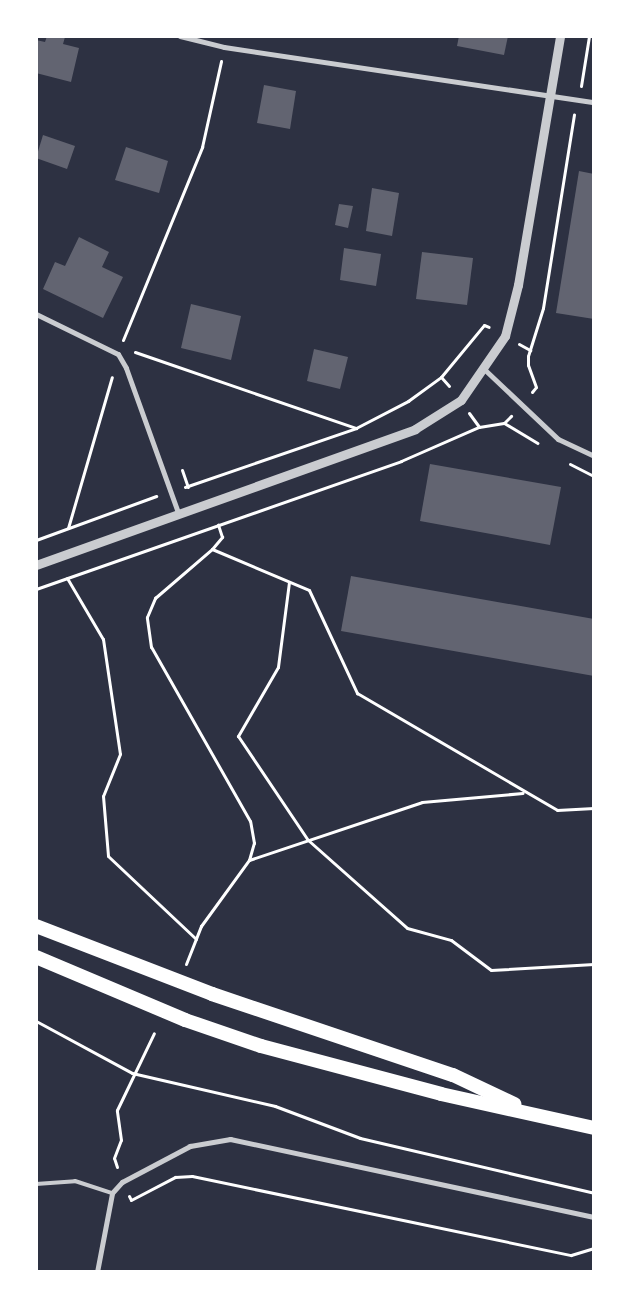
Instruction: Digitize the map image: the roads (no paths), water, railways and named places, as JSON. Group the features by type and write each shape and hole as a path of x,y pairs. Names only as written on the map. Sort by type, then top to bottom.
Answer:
{"highway":[{"path":"36,926 212,994 454,1075 535,1114"},
{"path":"36,957 185,1020 261,1046 441,1094 594,1128"}],"street":[{"path":"180,36 224,47 594,102"},
{"path":"36,566 415,430 461,400 505,336 518,286 560,36"},
{"path":"36,314 118,354 126,368 179,515"},
{"path":"484,369 558,439 594,456"},
{"path":"98,1272 112,1192 122,1182 190,1146 230,1139 594,1217"}],"lane":[{"path":"36,1184 75,1181 112,1192"}]}
